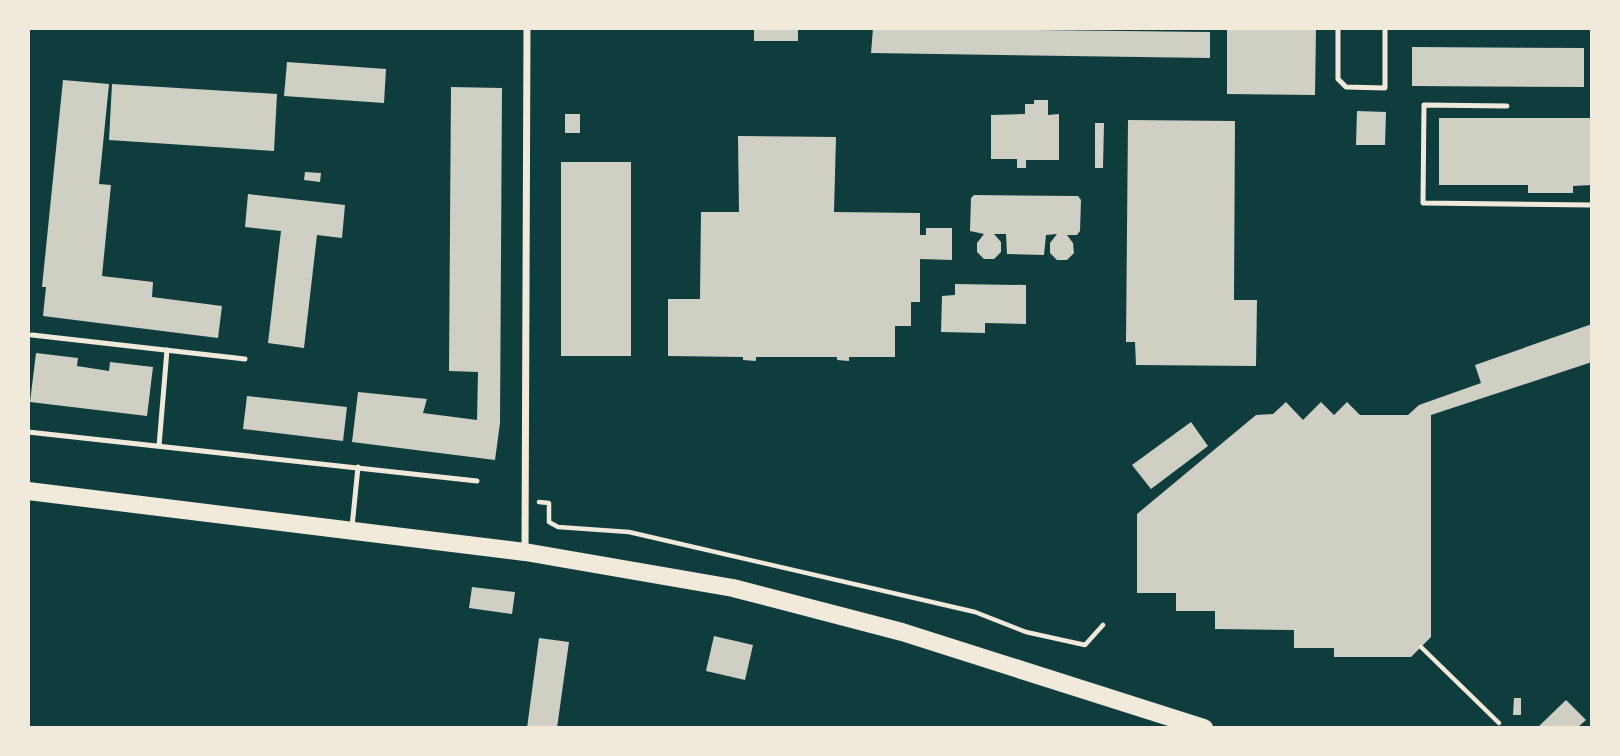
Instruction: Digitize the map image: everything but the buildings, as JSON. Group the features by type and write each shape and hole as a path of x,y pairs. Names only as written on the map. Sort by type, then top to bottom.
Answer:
{"main road":[{"path":"28,491 525,552 648,570 812,607 1204,728"}],"street":[{"path":"525,552 527,28"}],"lane":[{"path":"1338,28 1338,79 1346,87 1384,89 1385,28"},
{"path":"1507,106 1424,104 1423,203 1592,205"},
{"path":"32,335 245,359"},
{"path":"159,446 167,350"},
{"path":"28,432 477,481"},
{"path":"352,530 358,467"}],"path":[{"path":"525,500 549,503 549,522 558,527 629,532 716,551 975,612 1026,632 1085,645 1103,625"},
{"path":"1421,647 1499,723"}]}
